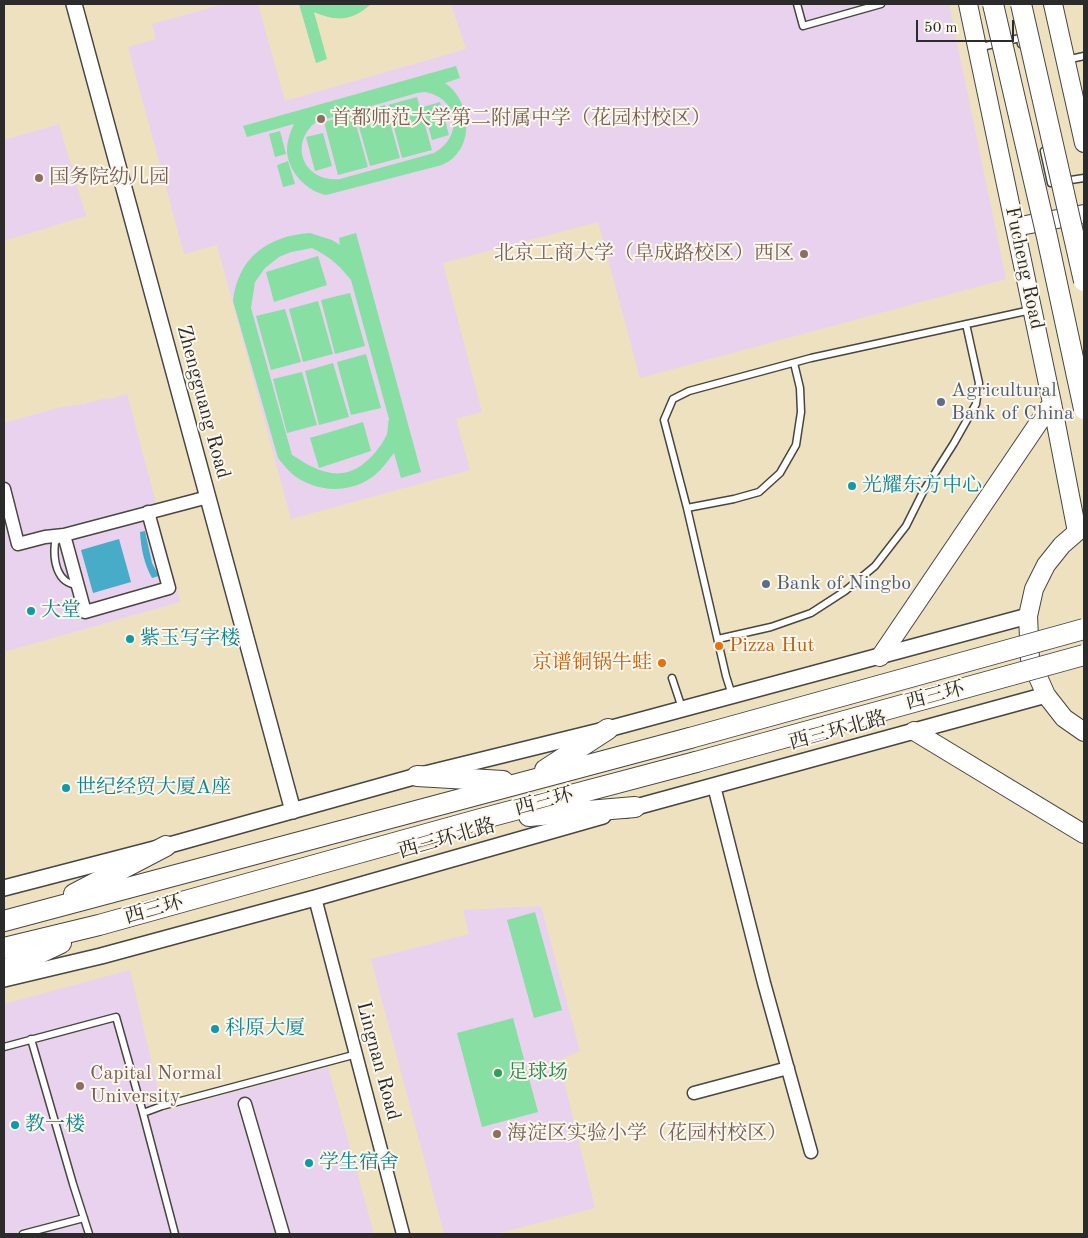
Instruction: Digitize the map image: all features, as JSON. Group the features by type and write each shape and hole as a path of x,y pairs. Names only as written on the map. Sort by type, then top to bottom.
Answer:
{"highway":[{"name":"Fucheng Road","path":"993,4 1049,246 1084,409"},
{"path":"1020,4 1084,281"},
{"name":"西三环","path":"4,921 690,738 1084,630"},
{"name":"西三环","path":"4,948 98,925 1084,655"},
{"path":"417,776 525,781 608,729"},
{"path":"477,820 634,807"},
{"path":"41,912 166,846"},
{"path":"4,970 98,925"}],"main road":[{"name":"Fucheng Road","path":"968,4 1052,403 1081,530"},
{"path":"1053,4 1084,143"},
{"path":"1015,227 1084,214"},
{"path":"880,657 1052,403"},
{"path":"1081,530 1062,545 1046,565 1034,588 1028,616 1030,659 1046,695 1064,718 1084,732"},
{"path":"914,731 1084,834"}],"street":[{"name":"Zhengguang Road","path":"74,4 293,811"},
{"path":"4,490 18,544 45,537 64,535 208,497"},
{"path":"64,535 85,612 169,588 148,512"},
{"path":"4,888 166,846 417,776 682,710 1028,616"},
{"name":"西三环北路","path":"4,979 101,956 315,898 634,807 1046,695"},
{"path":"714,786 764,983 811,1152"},
{"name":"Lingnan Road","path":"315,898 403,1234"},
{"path":"694,1094 788,1068"},
{"path":"245,1104 283,1234"}],"lane":[{"path":"796,4 803,26 881,4"},
{"path":"977,48 1020,38 1022,47"},
{"path":"1066,60 1084,56"},
{"path":"1043,144 1051,183 1084,178"},
{"path":"733,696 726,676 687,508 664,420 674,399 689,392 794,363 1033,310"},
{"path":"718,639 771,627 811,613 845,591 875,566 906,526 923,492 976,404 979,383 966,324"},
{"path":"687,508 759,492 780,473 796,445 801,412 800,388 794,363"},
{"path":"672,678 682,710"},
{"path":"4,1047 116,1018 175,1234"},
{"path":"32,1039 89,1234"},
{"path":"143,1113 162,1106 357,1054"},
{"path":"23,1234 84,1218"}],"shaded area":[{"name":"北京工商大学（阜成路校区）西区","path":"224,4 258,4 285,101 466,49 451,4 949,4 1006,279 640,378 598,222 443,263 482,412 456,419 470,470 291,519 217,245 184,254 128,47 156,39 152,24"},
{"name":"国务院幼儿园","path":"59,124 86,216 4,241 4,140"},
{"path":"127,394 180,602 4,652 4,423 57,408 85,404"},
{"name":"海淀区实验小学（花园村校区）","path":"541,906 580,1051 559,1060 595,1208 496,1234 444,1234 371,959 469,934 463,910"},
{"name":"Capital Normal University","path":"130,970 163,1111 328,1067 374,1234 4,1234 4,1004"}],"green space":[{"path":"299,4 371,4 357,14 344,18 330,17 314,12 327,59 316,63"},
{"path":"456,66 460,78 445,83 461,101 466,125 465,138 461,149 453,158 442,165 326,195 305,185 291,166 287,147 294,124 247,137 243,126","holes":["425,92 445,102 451,110 453,128 450,138 444,146 434,153 340,179 327,179 317,175 309,169 304,160 302,151 303,141 308,131 316,122 417,93"]},
{"path":"417,97 432,150 402,158 388,105"},
{"path":"440,102 449,135 432,140 423,107"},
{"path":"385,105 400,158 370,166 355,113"},
{"path":"353,114 368,167 338,175 324,122"},
{"path":"280,131 286,154 275,157 269,134"},
{"path":"323,133 332,166 315,171 306,137"},
{"path":"288,161 295,184 283,187 277,165"},
{"path":"310,233 332,240 340,245 339,238 356,233 421,472 401,478 394,453 379,472 356,486 333,489 322,488 300,480 278,458 233,301 241,272 248,261 268,244 295,235","holes":["312,248 333,261 351,280 389,419 387,434 374,454 358,468 345,473 331,473 319,470 292,455 251,308 255,282 265,268 279,257 291,252"]},
{"path":"318,256 327,285 274,302 266,272"},
{"path":"350,293 365,346 335,354 321,300"},
{"path":"318,301 333,354 303,362 289,309"},
{"path":"285,309 301,362 271,370 256,316"},
{"path":"366,354 381,408 351,415 337,362"},
{"path":"333,363 349,417 319,425 305,371"},
{"path":"302,372 317,425 287,433 273,379"},
{"path":"363,422 371,451 319,468 310,438"},
{"path":"535,912 562,1010 534,1018 507,920"},
{"name":"足球场","path":"513,1018 538,1112 482,1127 457,1033"}],"water":[{"path":"145,531 152,563 159,576 152,578 141,544 140,532"},
{"path":"119,539 131,582 93,593 81,550"}],"place":[{"name":"首都师范大学第二附属中学（花园村校区）","path":"321,119"},
{"name":"国务院幼儿园","path":"39,178"},
{"name":"北京工商大学（阜成路校区）西区","path":"804,254"},
{"name":"Agricultural Bank of China","path":"941,402"},
{"name":"光耀东方中心","path":"852,486"},
{"name":"Bank of Ningbo","path":"766,584"},
{"name":"大堂","path":"31,611"},
{"name":"紫玉写字楼","path":"130,639"},
{"name":"Pizza Hut","path":"719,646"},
{"name":"京谱铜锅牛蛙","path":"662,663"},
{"name":"世纪经贸大厦A座","path":"66,788"},
{"name":"科原大厦","path":"215,1029"},
{"name":"足球场","path":"498,1073"},
{"name":"Capital Normal University","path":"80,1086"},
{"name":"教一楼","path":"15,1125"},
{"name":"海淀区实验小学（花园村校区）","path":"497,1134"},
{"name":"学生宿舍","path":"309,1163"}]}
